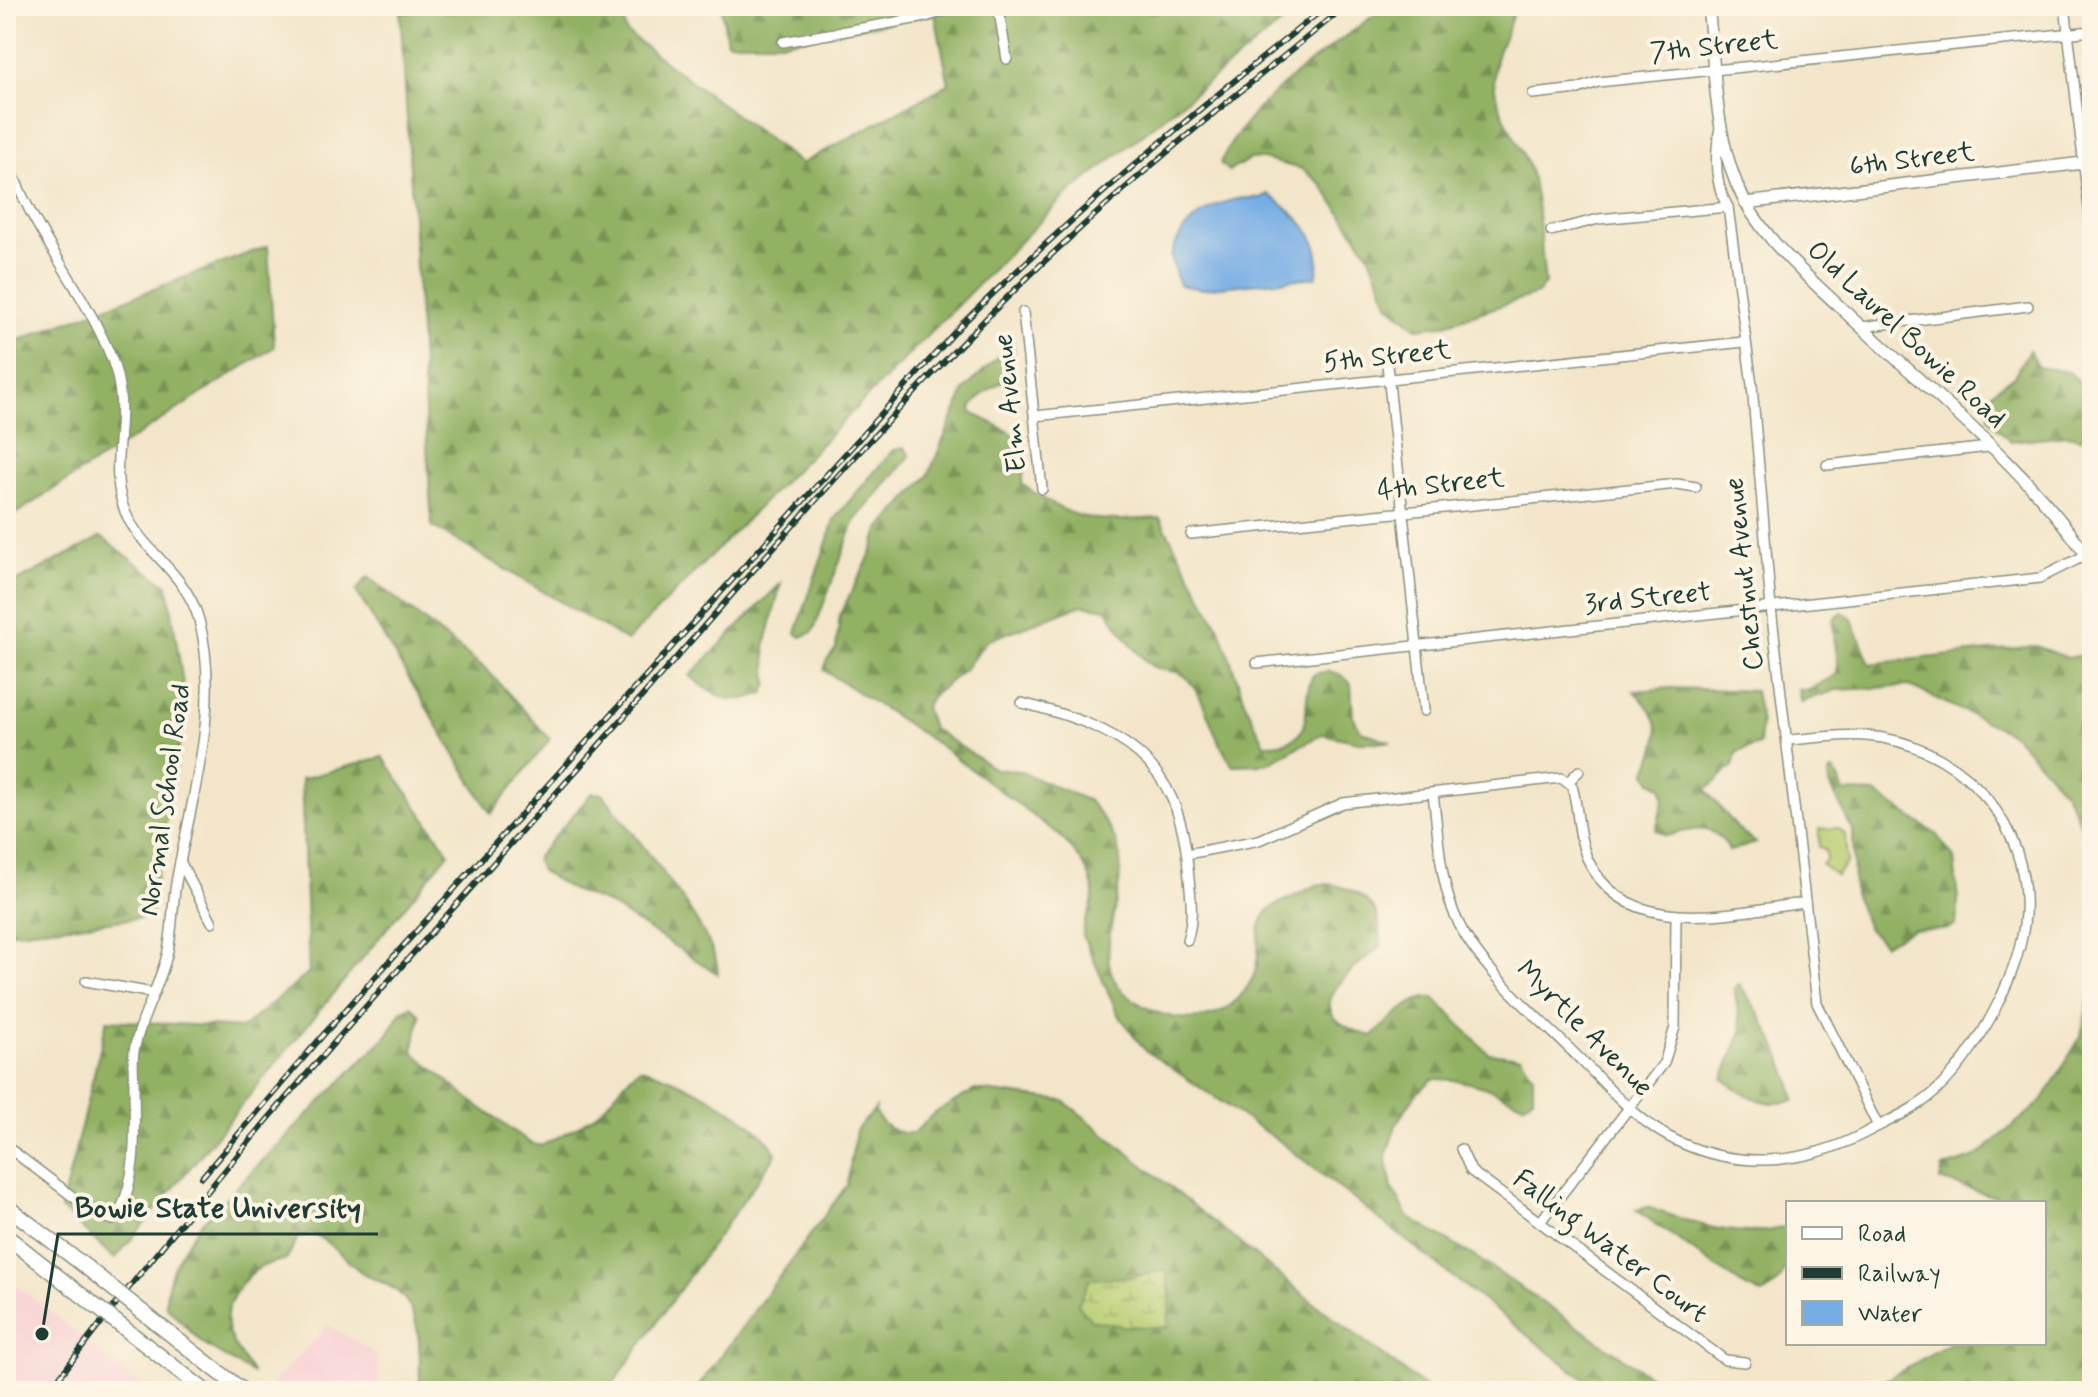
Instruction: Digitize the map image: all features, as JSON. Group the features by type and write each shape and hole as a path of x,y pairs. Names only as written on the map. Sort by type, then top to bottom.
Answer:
{"main road":[{"path":"6,1206 243,1391"},
{"path":"6,1236 205,1391"}],"street":[{"path":"783,42 925,17 962,6"},
{"path":"998,6 1007,59"},
{"name":"Chestnut Avenue","path":"1708,6 1721,122 1715,150 1721,196 1728,207 1752,385 1771,608 1817,1003 1878,1126"},
{"path":"2065,6 2088,163 2092,234"},
{"name":"7th Street","path":"1533,94 1578,89 1598,82 2092,31"},
{"name":"Old Laurel Bowie Road","path":"1721,122 1730,165 1745,203 1786,254 2031,487 2089,559"},
{"name":"Normal School Road","path":"6,154 15,183 86,305 112,360 122,391 119,482 123,505 133,528 174,570 199,620 206,669 206,718 180,861 168,954 133,1050 134,1160 124,1203 113,1220 97,1215 6,1146"},
{"name":"6th Street","path":"1745,203 2088,163"},
{"path":"1551,231 1599,219 1728,207"},
{"path":"1861,327 2028,306"},
{"name":"Elm Avenue","path":"1023,312 1042,489"},
{"name":"5th Street","path":"1035,416 1744,342"},
{"path":"1386,355 1424,711"},
{"path":"1827,465 1989,447"},
{"name":"4th Street","path":"1191,534 1677,484 1696,487"},
{"name":"3rd Street","path":"1257,663 2040,578 2089,559"},
{"path":"1022,703 1108,731 1144,756 1162,778 1174,802 1187,854 1193,923 1187,940"},
{"name":"Myrtle Avenue","path":"1433,794 1444,880 1459,926 1496,972 1628,1108 1679,1142 1729,1158 1756,1161 1817,1153 1878,1126 1937,1091 1973,1047 2009,977 2021,943 2025,886 2018,857 1993,805 1960,769 1914,746 1859,735 1788,740"},
{"path":"1569,781 1579,771"},
{"path":"1187,854 1259,840 1343,803 1561,778 1569,781 1576,800 1581,841 1596,875 1627,902 1645,911 1676,917 1805,903"},
{"path":"180,861 212,922"},
{"path":"1540,1222 1664,1063 1672,1041 1676,1002 1676,917"},
{"path":"86,981 153,993"},
{"name":"Falling Water Court","path":"1461,1149 1471,1171 1725,1360 1745,1362"}],"shaded area":[{"path":"6,1277 149,1391 6,1391"},
{"path":"328,1325 377,1355 380,1391 267,1391"}],"green space":[{"path":"400,6 621,6 626,32 801,164 949,84 935,14 783,42 727,42 721,6 1303,6 1062,199 627,641 432,526"},
{"path":"1386,6 1514,6 1495,64 1494,81 1502,111 1534,185 1545,284 1537,294 1442,325 1417,328 1389,305 1370,256 1321,184 1302,169 1263,159 1250,159 1229,171 1220,163 1234,138 1272,95"},
{"path":"268,246 274,347 6,520 6,345"},
{"path":"1013,342 1013,358 1007,377 979,398 971,408 972,413 1016,437 1024,454 1022,484 1057,507 1102,520 1160,518 1221,632 1246,705 1265,744 1295,738 1301,731 1313,675 1324,672 1343,676 1351,684 1353,716 1361,731 1391,742 1359,742 1322,734 1267,764 1233,765 1220,744 1201,698 1187,678 1148,663 1106,609 1082,605 986,641 966,668 931,697 925,707 932,728 995,769 1019,771 1089,801 1106,823 1118,848 1119,885 1111,925 1109,964 1115,981 1127,995 1161,1014 1179,1018 1214,1015 1243,993 1257,967 1263,918 1277,904 1322,884 1347,889 1369,903 1377,916 1381,946 1352,970 1332,995 1330,1006 1335,1017 1348,1027 1372,1036 1409,1005 1425,998 1434,998 1488,1053 1521,1057 1533,1075 1533,1097 1523,1104 1480,1086 1446,1079 1433,1079 1416,1094 1397,1122 1386,1156 1392,1188 1409,1218 1474,1256 1672,1391 1599,1391 1283,1144 1145,1050 1118,1014 1083,936 1093,897 1092,886 1085,867 1073,850 1059,835 939,745 824,670 836,649 840,614 871,554 879,530 928,476 965,389"},
{"path":"2029,350 2038,367 2069,372 2092,395 2092,440 2067,435 2010,441 1989,419 1988,402 1993,391 2014,376"},
{"path":"905,448 910,456 855,520 813,632 801,637 796,633 835,518 893,450"},
{"path":"101,537 168,586 186,704 150,917 6,933 6,587"},
{"path":"368,577 487,670 550,739 491,814 356,591"},
{"path":"781,583 765,646 768,683 764,693 742,699 725,698 690,676"},
{"path":"1842,612 1851,617 1870,664 2036,646 2068,658 2092,653 2092,867 2085,834 2065,792 2014,735 1910,686 1836,690 1801,702 1798,690 1809,690 1837,674 1833,626 1834,619"},
{"path":"1672,688 1755,691 1761,723 1759,745 1737,752 1733,766 1706,790 1737,828 1756,843 1729,851 1724,842 1710,831 1685,831 1666,836 1656,830 1664,799 1662,787 1652,782 1646,772 1656,748 1658,729 1651,711 1634,691"},
{"path":"383,757 449,853 115,1259 61,1209 107,1020 242,1028 309,973 301,779"},
{"path":"1834,770 1844,792 1875,793 1936,834 1954,858 1958,901 1956,925 1945,930 1913,929 1884,944 1869,930 1854,896 1853,831 1830,785 1829,773"},
{"path":"592,793 603,794 671,883 705,935 715,957 718,974 607,903 572,890 540,870 536,858"},
{"path":"1838,828 1845,834 1847,862 1836,875 1822,865 1827,858 1825,849 1819,847 1819,829"},
{"path":"1739,984 1773,1039 1795,1100 1766,1102 1740,1091 1723,1079 1742,1031 1734,989"},
{"path":"2092,984 2092,1391 1866,1391 1946,1345 2046,1345 2046,1282 2049,1274 2046,1261 2046,1201 2001,1201 1940,1180 1943,1168 1976,1157 2042,1101 2081,1036"},
{"path":"411,1006 420,1015 413,1052 470,1100 530,1143 541,1146 592,1117 640,1068 674,1080 716,1101 754,1127 776,1154 608,1391 425,1391 420,1386 416,1323 406,1301 394,1289 364,1274 311,1233 298,1237 287,1259 250,1274 232,1299 226,1321 228,1331 253,1374 203,1344 166,1306 172,1272 201,1223 388,1034 401,1011"},
{"path":"975,1090 1064,1101 1310,1300 1430,1391 695,1391 847,1185 856,1130 876,1108 875,1113 887,1126 902,1133 914,1133 934,1113"},
{"path":"1647,1207 1699,1224 1734,1231 1752,1232 1786,1226 1786,1266 1783,1275 1771,1289 1761,1294 1742,1285 1636,1210"},
{"path":"1166,1270 1171,1297 1167,1328 1122,1326 1091,1320 1078,1304 1090,1279 1133,1277"}],"water":[{"path":"1268,194 1299,219 1313,239 1319,263 1316,277 1202,289 1179,285 1171,257 1184,230 1218,205 1232,200 1261,198"}],"railway":[{"path":"202,1177 324,1034 962,324 1140,160 1327,6"},
{"path":"49,1391 174,1231 305,1076 909,398 1026,279 1103,207 1346,6"}],"place":[{"name":"Bowie State University","path":"42,1334"}]}
